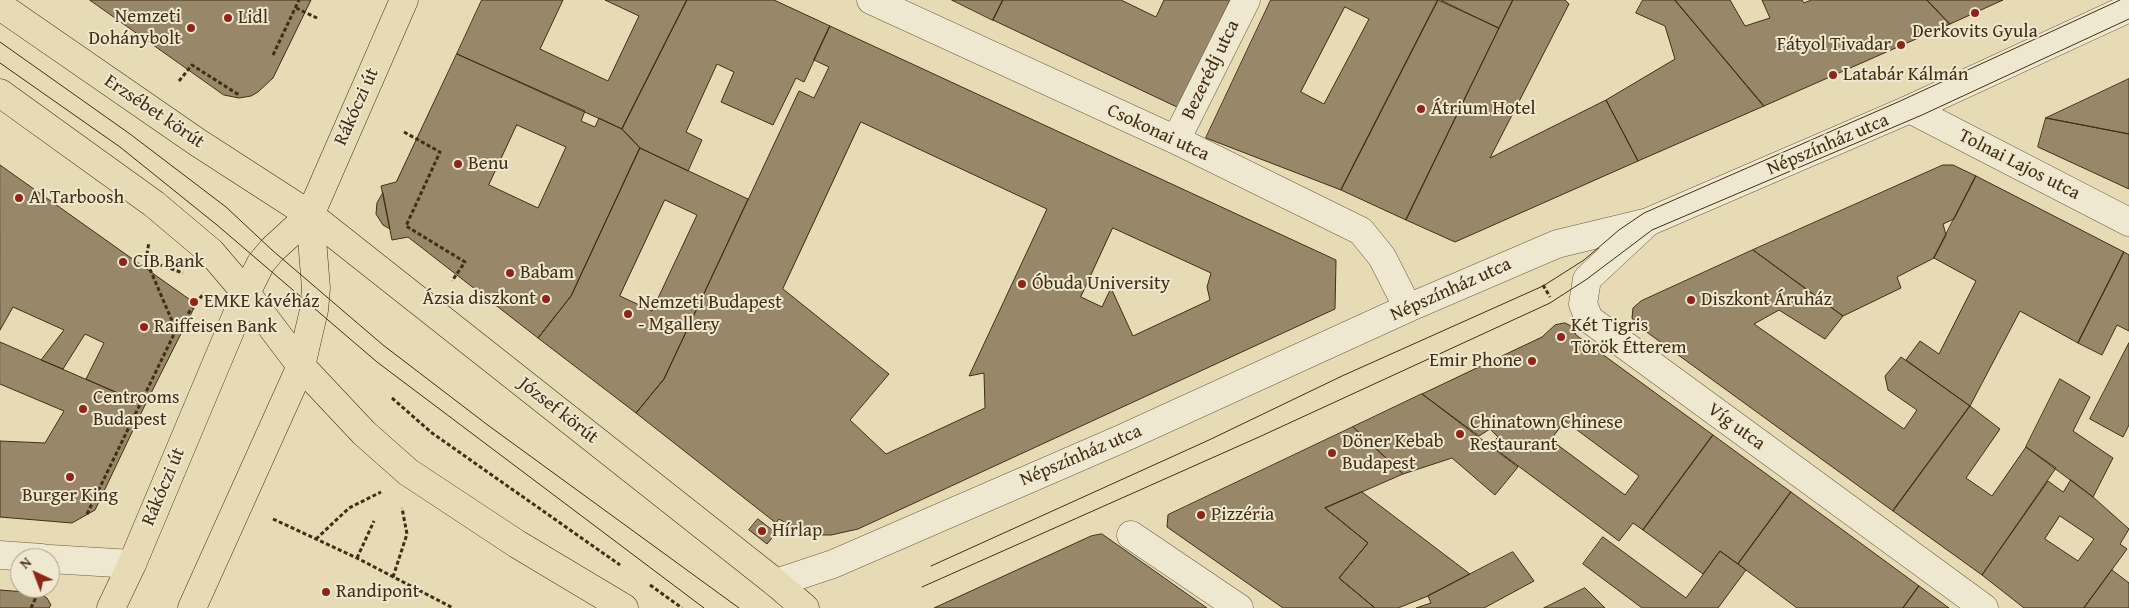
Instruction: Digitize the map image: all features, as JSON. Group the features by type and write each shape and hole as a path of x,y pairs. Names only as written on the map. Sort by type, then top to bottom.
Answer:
{"main road":[{"name":"Rákóczi út","path":"111,608 132,564 246,293 261,263 272,250 310,215 404,0"},
{"name":"Erzsébet körút","path":"0,6 197,142 310,215"},
{"path":"0,93 154,204 211,252 246,293 301,366 364,433 408,472 517,544 624,608"},
{"name":"Rákóczi út","path":"192,608 301,366 314,310 316,288 310,215"},
{"name":"József körút","path":"310,215 776,583 805,608"}],"street":[{"name":"Csokonai utca","path":"872,0 1176,140 1361,231 1382,257 1408,308"},
{"name":"Bezerédj utca","path":"1176,140 1246,0"},
{"name":"Népszínház utca","path":"776,583 833,564 1130,435 1408,308 1558,244 1648,222 1910,109 2129,8"},
{"name":"Tolnai Lajos utca","path":"1910,109 2129,222"},
{"name":"Víg utca","path":"1648,222 1587,278 1583,304 1589,319 1984,608"},
{"path":"1131,535 1239,608"},
{"path":"60,559 132,564"}],"path":[{"path":"273,55 300,0"},
{"path":"296,8 317,18"},
{"path":"179,81 192,65 239,95"},
{"path":"404,132 440,152 406,226 465,262 452,282"},
{"path":"149,239 146,260 176,330"},
{"path":"146,260 183,274"},
{"path":"1540,281 1552,302"},
{"path":"87,514 176,330 205,291"},
{"path":"392,398 432,432 626,568"},
{"path":"316,539 349,508 382,492"},
{"path":"393,577 407,534 401,501"},
{"path":"273,519 357,558 453,608"},
{"path":"357,558 374,521"},
{"path":"642,580 682,608"}],"building":[{"path":"90,0 311,0 273,78 258,92 251,96 239,98 224,95"},
{"path":"482,0 563,0 540,49 608,81 639,16 605,0 687,0 622,129 457,54"},
{"path":"687,0 774,0 830,26 804,82 796,78 773,125 721,102 734,72 717,64 686,132 702,140 688,171 640,148 622,129"},
{"path":"952,0 1003,0 993,20"},
{"path":"1003,0 1121,0 1156,17 1164,0 1230,0 1179,108 993,20"},
{"path":"1271,0 1438,0 1341,190 1206,138","holes":["1345,7 1369,19 1324,104 1301,92"]},
{"name":"Átrium Hotel","path":"1438,0 1499,28 1406,220 1341,190"},
{"path":"1441,0 1513,0 1499,28"},
{"path":"1513,0 1565,0 1569,4 1490,158 1606,100 1638,161 1455,242 1406,220"},
{"path":"1643,0 1675,0 1764,106 1638,161 1606,100 1675,59 1665,26 1636,13"},
{"path":"1675,0 1730,0 1745,26 1770,18 1762,0 1802,0 1804,3 1811,0 1927,0 1950,24 1764,106"},
{"path":"1927,0 2003,0 1950,24"},
{"name":"Óbuda University","path":"830,26 1336,260 1335,309 858,529 831,535 806,535 779,519 776,523 636,413 664,379 799,91 814,98 829,67 814,60","holes":["861,122 1047,209 969,376 984,373 985,408 886,454 850,420 889,374 783,289","1113,228 1211,273 1207,287 1210,300 1133,336 1111,288 1102,307 1081,297"]},
{"path":"457,54 585,111 581,121 595,127 599,118 622,129 640,148 571,296 538,338 408,237 392,240 381,186 396,182","holes":["517,125 566,147 538,208 489,185"]},
{"path":"2129,79 2129,134 2046,118"},
{"path":"2046,118 2129,134 2129,189 2038,147"},
{"path":"640,148 748,199 664,379 636,413 538,338 571,296","holes":["665,200 697,215 652,311 620,296"]},
{"path":"0,165 196,304 145,405 86,379 104,343 85,334 63,369 41,360 64,330 13,307 0,330"},
{"path":"1943,165 1953,165 1976,176 1954,219 1943,224 1946,235 1934,258 1897,277 1901,288 1843,316 1753,250"},
{"path":"1976,176 2124,252 2078,343 2020,311 1970,406 1906,360 1920,341 1939,354 1976,281 1934,258"},
{"path":"383,193 390,229 383,225 376,214 377,203"},
{"path":"1753,250 1843,316 1825,339 1779,310 1754,324 1904,429 1917,410 1888,390 1885,376 1901,357 1970,406 1893,511 1637,325 1632,318 1633,308 1641,301"},
{"path":"2124,252 2129,255 2129,331 2117,325 2102,355 2078,343"},
{"path":"1565,323 1573,327 1576,335 1713,435 1643,530 1633,523 1619,541 1490,445 1498,437 1490,429 1479,436 1422,394 1542,337 1555,325","holes":["1565,421 1639,476 1625,495 1551,440"]},
{"path":"0,342 145,405 95,510 72,523 0,517 0,441 45,443 64,411 0,384"},
{"path":"2129,343 2129,425 2123,437 2090,419"},
{"path":"2060,379 2090,397 2073,431 2113,458 2093,497 2026,447"},
{"path":"1422,394 1518,467 1495,495 1452,458 1403,474 1353,427"},
{"path":"1970,406 2000,429 1966,478 1992,496 2026,447 2056,468 1982,575 1893,511"},
{"path":"1353,427 1403,474 1325,508 1368,543 1339,578 1375,608 1283,608 1167,527 1168,515"},
{"path":"1713,435 1791,492 1738,564 1720,551 1703,574 1643,530"},
{"path":"2071,480 2129,529 2120,544 2127,549 2084,608 2024,608 1982,575 2048,481 2063,492","holes":["2060,516 2094,539 2078,561 2045,539"]},
{"path":"1362,492 1470,574 1428,596 1398,608 1375,608 1339,578 1368,543 1325,508"},
{"path":"1791,492 1919,586 1903,608 1797,608 1738,564"},
{"name":"Hírlap","path":"758,519 776,533 767,544 749,530"},
{"path":"1102,534 1207,608 934,608 1091,536"},
{"path":"1603,537 1686,598 1720,551 1746,570 1718,608 1642,608 1583,564"},
{"path":"1513,552 1534,581 1484,608 1416,608 1431,603 1428,596"},
{"path":"2112,570 2129,583 2129,608 2084,608"},
{"path":"1919,586 1949,608 1903,608"},
{"path":"1585,588 1605,608 1544,608"},
{"path":"0,590 10,591 10,598 47,598 51,605 49,608 0,608"}],"tram line":[{"path":"931,566 1209,440 1342,376 1543,286 1584,260 1619,230 1644,213 1898,102 2120,0"},
{"path":"922,587 1259,437 1550,303 1587,279 1652,230 1922,115 2129,19"},
{"path":"0,42 130,134 226,207 272,250 383,345 489,426 739,608"},
{"path":"0,63 120,147 217,225 377,362 704,608"}],"place":[{"name":"Derkovits Gyula","path":"1975,13"},
{"name":"Lidl","path":"228,18"},
{"name":"Nemzeti Dohánybolt","path":"191,28"},
{"name":"Fátyol Tivadar","path":"1901,45"},
{"name":"Latabár Kálmán","path":"1833,75"},
{"name":"Átrium Hotel","path":"1421,109"},
{"name":"Benu","path":"458,164"},
{"name":"Al Tarboosh","path":"19,198"},
{"name":"CIB Bank","path":"123,262"},
{"name":"Babam","path":"510,273"},
{"name":"Óbuda University","path":"1022,284"},
{"name":"Ázsia diszkont","path":"546,299"},
{"name":"Diszkont Áruház","path":"1691,300"},
{"name":"EMKE kávéház","path":"194,302"},
{"name":"Nemzeti Budapest - Mgallery","path":"628,314"},
{"name":"Raiffeisen Bank","path":"144,327"},
{"name":"Két Tigris Török Étterem","path":"1561,337"},
{"name":"Emir Phone","path":"1532,361"},
{"name":"Centrooms Budapest","path":"83,409"},
{"name":"Chinatown Chinese Restaurant","path":"1460,434"},
{"name":"Döner Kebab Budapest","path":"1332,453"},
{"name":"Burger King","path":"70,477"},
{"name":"Pizzéria","path":"1201,515"},
{"name":"Hírlap","path":"762,531"},
{"name":"Randipont","path":"326,592"}]}
